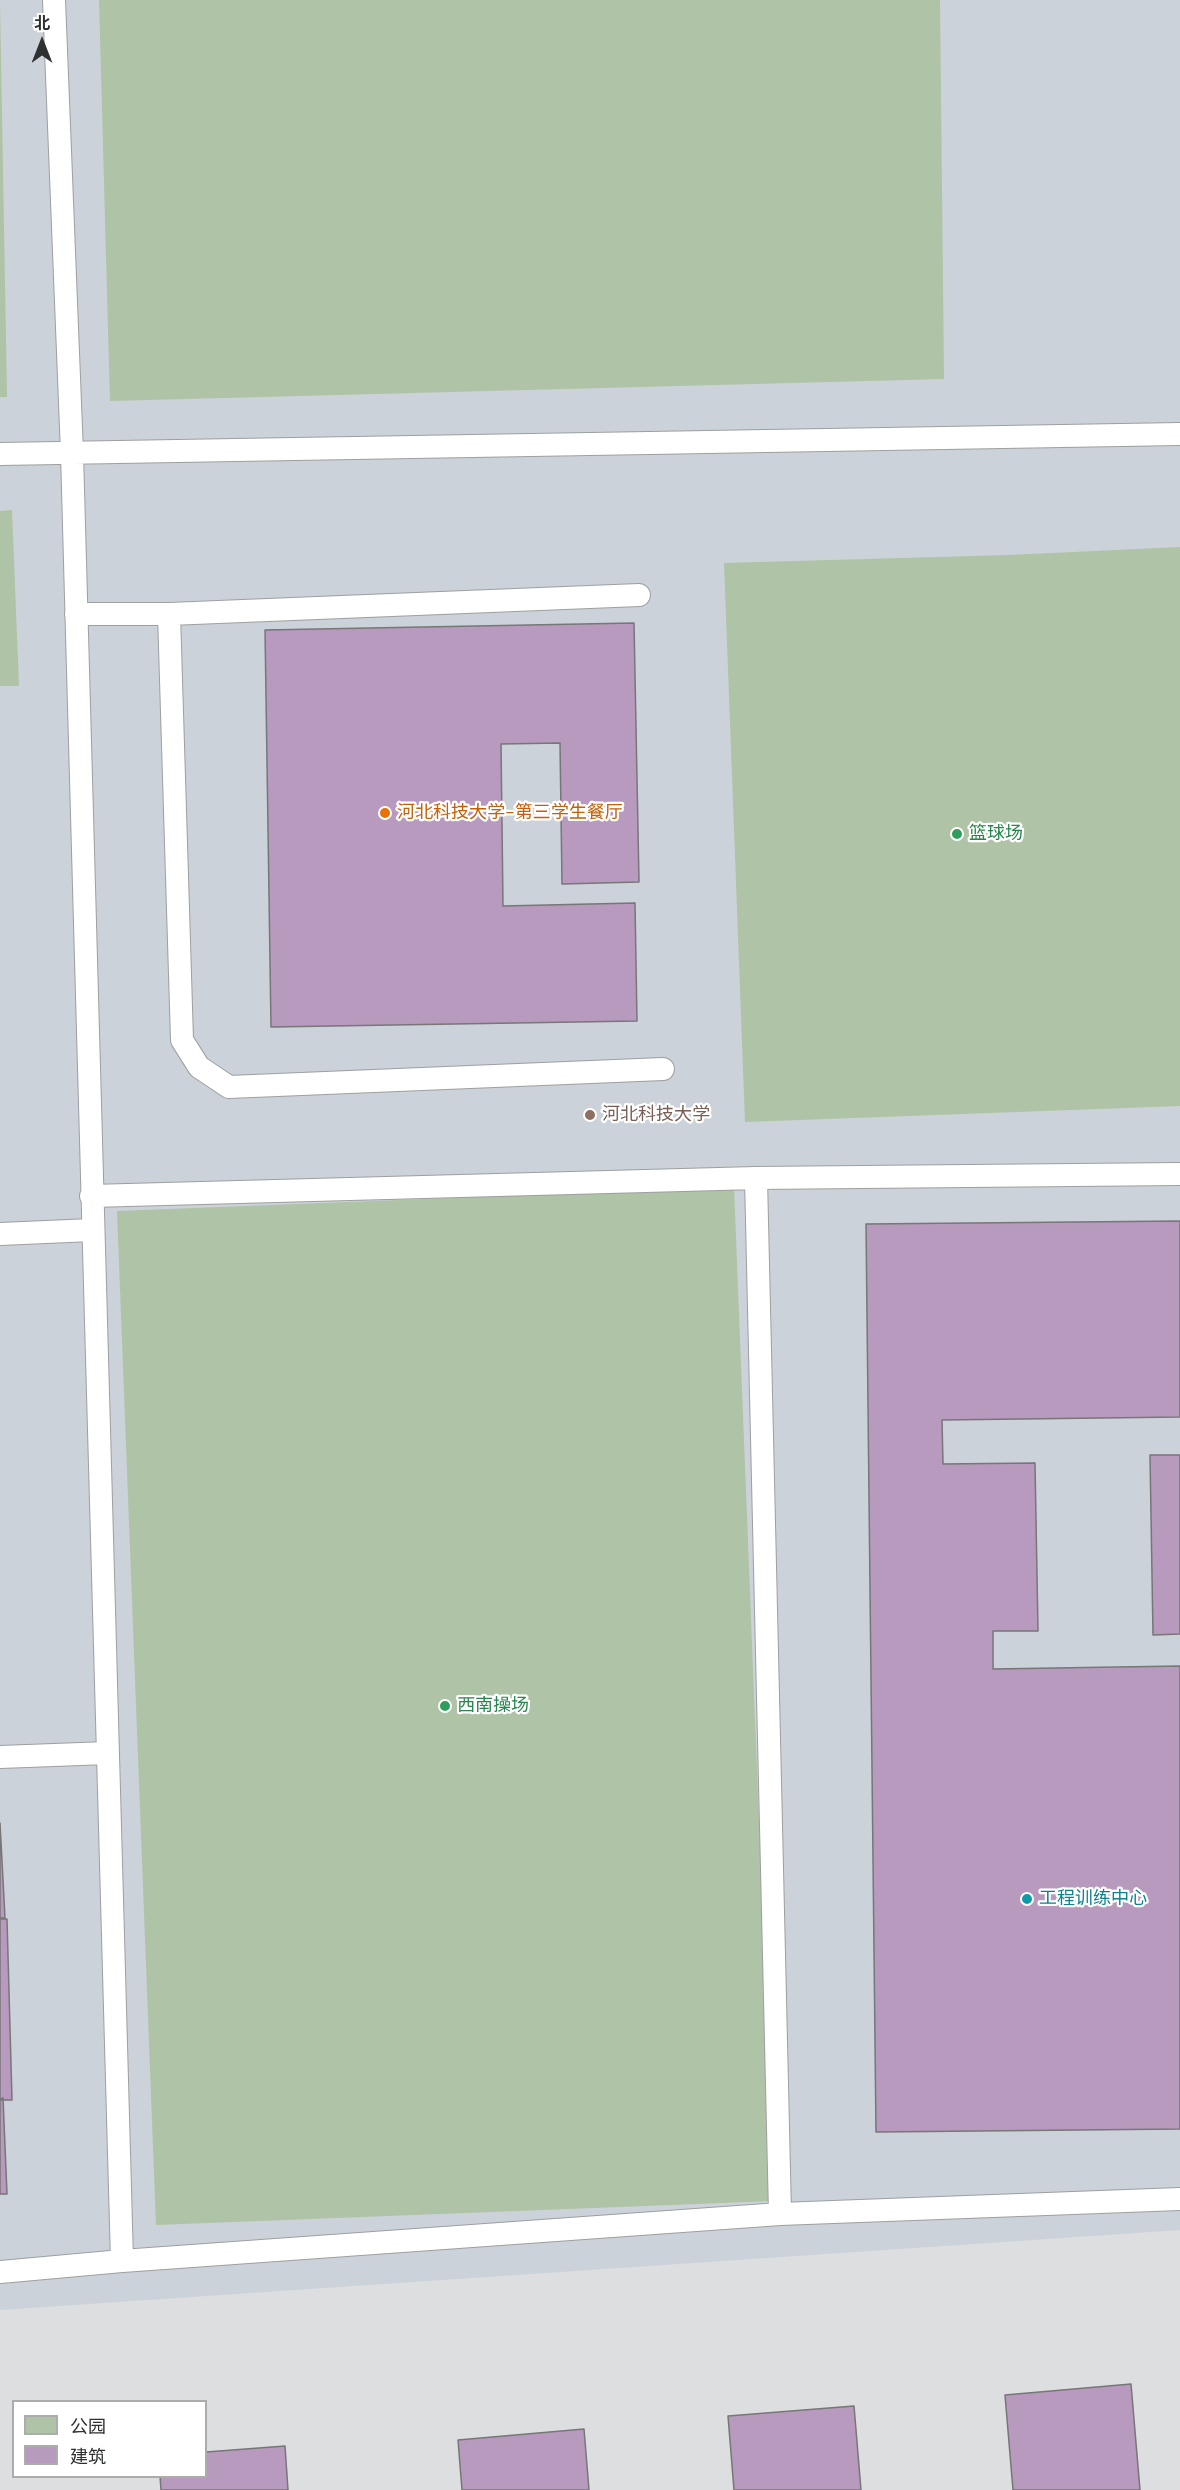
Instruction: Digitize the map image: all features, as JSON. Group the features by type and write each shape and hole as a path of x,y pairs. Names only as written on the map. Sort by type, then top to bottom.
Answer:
{"lane":[{"path":"54,0 72,453 122,2261"},
{"path":"0,454 1180,434"},
{"path":"76,614 169,614 639,595"},
{"path":"169,614 182,1040 199,1067 229,1087 663,1069"},
{"path":"92,1196 756,1178 1180,1174"},
{"path":"756,1178 780,2214"},
{"path":"0,1234 92,1230"},
{"path":"0,1757 108,1753"},
{"path":"0,2272 122,2261 780,2214 1180,2199"}],"shaded area":[{"name":"河北科技大学","path":"0,0 1180,0 1180,2230 0,2310"}],"green space":[{"path":"0,0 7,397 0,397"},
{"path":"99,0 940,0 944,379 110,401"},
{"path":"12,510 19,686 0,686 0,511"},
{"name":"篮球场","path":"1180,547 1180,1106 745,1122 724,563 1009,555"},
{"name":"西南操场","path":"734,1187 774,2201 156,2225 117,1211"}],"building":[{"name":"河北科技大学-第三学生餐厅","path":"634,623 639,882 562,884 560,743 501,744 503,906 635,903 637,1021 271,1027 265,630"},
{"name":"工程训练中心","path":"1180,1221 1180,1417 942,1420 943,1464 1035,1463 1038,1631 993,1631 993,1669 1180,1666 1180,2129 876,2132 866,1224"},
{"path":"1150,1455 1180,1455 1180,1634 1153,1635"},
{"path":"0,1823 5,1918 0,1918"},
{"path":"0,1919 7,1919 12,2100 0,2100"},
{"path":"3,2098 7,2194 0,2194 0,2099"},
{"path":"1131,2384 1140,2490 1013,2490 1005,2395"},
{"path":"854,2406 861,2490 734,2490 728,2416"},
{"path":"584,2429 589,2490 462,2490 458,2440"},
{"path":"285,2446 288,2490 161,2490 160,2478 207,2478 207,2452"}],"place":[{"name":"河北科技大学-第三学生餐厅","path":"385,813"},
{"name":"篮球场","path":"957,834"},
{"name":"河北科技大学","path":"590,1115"},
{"name":"西南操场","path":"445,1706"},
{"name":"工程训练中心","path":"1027,1899"}]}
